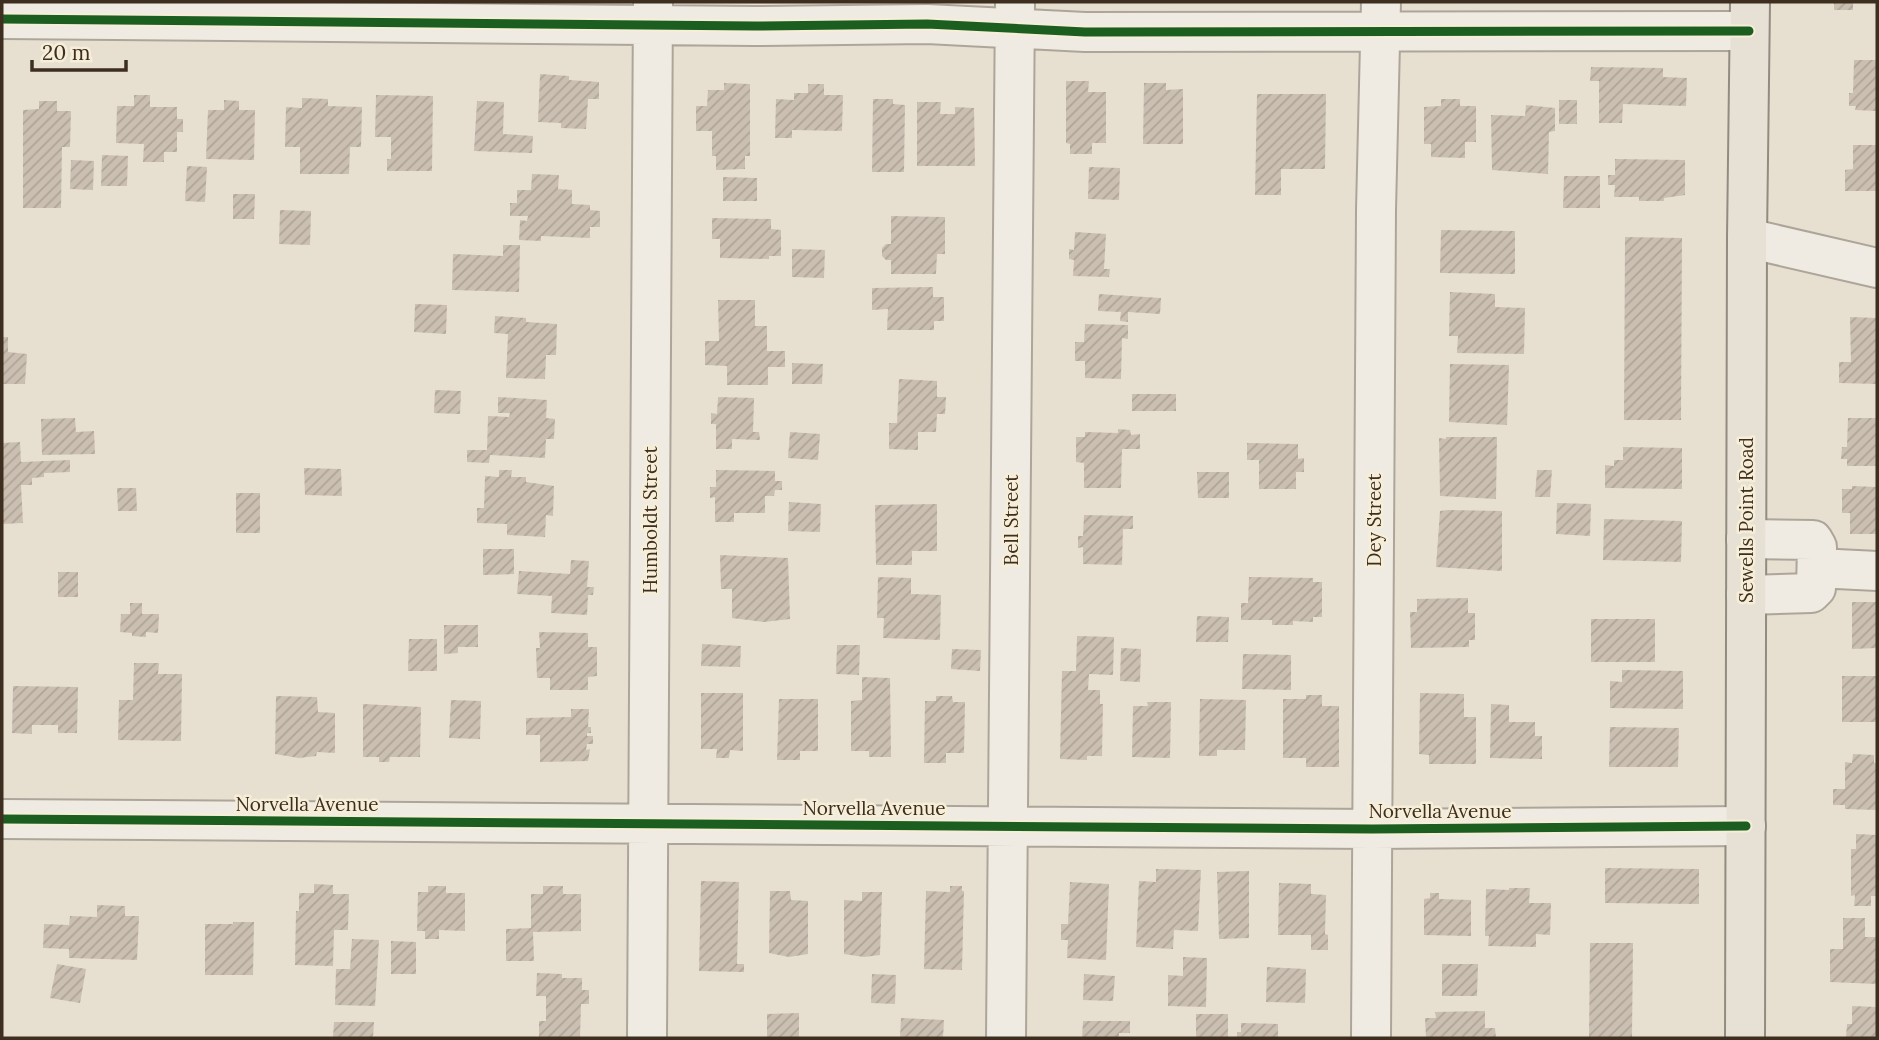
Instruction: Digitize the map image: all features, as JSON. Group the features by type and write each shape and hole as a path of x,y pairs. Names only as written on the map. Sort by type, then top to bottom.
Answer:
{"main road":[{"name":"Sewells Point Road","path":"1745,1038 1750,16"}],"street":[{"path":"2,19 653,13 927,24 1015,15 1085,32 1381,16 1553,32 1750,16"},
{"name":"Humboldt Street","path":"647,1038 653,13"},
{"name":"Bell Street","path":"1006,1038 1015,15"},
{"name":"Dey Street","path":"1371,1038 1376,210 1381,16"},
{"path":"1747,238 1877,268"},
{"path":"1746,539 1813,540 1817,547 1816,588 1811,593 1746,595"},
{"path":"1817,568 1877,571"},
{"name":"Norvella Avenue","path":"2,819 1372,829 1745,826"}],"building":[{"path":"1834,2 1853,2 1853,10 1834,10"},
{"path":"1854,60 1877,60 1877,111 1855,110 1856,106 1849,106 1849,93 1853,93"},
{"path":"1591,67 1663,68 1663,77 1687,78 1686,106 1623,104 1622,123 1599,123 1599,81 1590,81"},
{"path":"540,74 599,82 599,99 588,99 586,129 561,128 561,123 538,122"},
{"path":"1066,81 1089,81 1088,92 1106,92 1106,143 1092,143 1092,154 1070,154 1070,144 1066,143"},
{"path":"724,83 750,84 750,156 745,156 745,169 716,170 716,156 712,156 712,131 696,131 696,106 707,106 708,90 724,90"},
{"path":"1144,83 1166,83 1166,90 1183,89 1183,144 1143,144"},
{"path":"808,84 824,84 824,95 843,95 842,131 792,130 792,138 775,138 776,99 794,100 794,93 808,93"},
{"path":"1257,94 1326,94 1325,169 1281,169 1281,195 1255,195"},
{"path":"134,95 150,95 150,107 177,107 177,119 183,119 183,132 177,132 177,152 164,152 164,162 143,162 144,144 116,143 117,106 134,106"},
{"path":"376,95 433,96 432,171 387,171 387,159 391,159 391,137 375,137"},
{"path":"302,98 328,99 328,106 362,107 361,147 350,147 349,174 300,174 300,147 285,147 286,107 302,108"},
{"path":"873,99 893,99 893,104 905,105 904,172 872,172"},
{"path":"1441,99 1460,99 1460,106 1476,106 1476,142 1465,142 1465,158 1431,157 1431,144 1424,144 1424,107 1441,106"},
{"path":"224,100 239,101 239,110 255,110 254,160 206,159 208,110 224,110"},
{"path":"1559,100 1577,100 1577,124 1559,124"},
{"path":"39,101 57,101 57,111 71,111 70,147 62,147 61,208 23,208 23,110 39,109"},
{"path":"477,101 504,102 503,134 533,136 532,153 474,151"},
{"path":"917,102 941,102 940,114 955,114 955,107 974,108 975,166 917,166"},
{"path":"1526,105 1555,108 1555,131 1549,132 1548,174 1492,170 1491,115 1525,116"},
{"path":"1853,145 1877,145 1877,191 1845,191 1845,170 1853,169"},
{"path":"102,155 128,156 127,186 101,186"},
{"path":"1615,159 1685,160 1685,195 1664,198 1664,201 1614,197 1615,185 1608,185 1608,175 1615,175"},
{"path":"71,160 94,161 93,190 70,189"},
{"path":"187,166 207,167 205,202 185,201"},
{"path":"1089,167 1120,168 1119,200 1088,199"},
{"path":"532,174 559,175 558,189 572,190 572,204 590,205 590,210 600,211 600,227 590,227 590,238 541,236 541,241 519,240 520,220 527,221 528,216 510,216 510,203 517,203 517,190 531,190"},
{"path":"1564,176 1600,176 1600,208 1563,208"},
{"path":"723,177 757,178 757,201 723,201"},
{"path":"233,194 255,194 254,219 233,219"},
{"path":"280,210 311,211 310,245 279,244"},
{"path":"891,216 945,217 945,254 937,254 936,274 891,274 891,260 882,256 882,248 891,244"},
{"path":"712,218 771,219 771,229 781,230 781,256 769,256 769,259 720,258 720,239 712,239"},
{"path":"1441,230 1515,231 1515,274 1440,273"},
{"path":"1075,232 1106,234 1104,269 1110,269 1109,277 1073,276 1074,260 1069,259 1069,249 1074,250"},
{"path":"1625,237 1682,238 1681,420 1624,420"},
{"path":"503,245 520,245 519,292 452,290 453,254 503,256"},
{"path":"792,249 825,250 824,278 792,277"},
{"path":"933,287 933,297 944,297 944,321 934,321 934,330 887,330 888,309 872,310 872,288"},
{"path":"1450,292 1495,294 1495,307 1525,308 1524,354 1457,353 1458,336 1449,336"},
{"path":"1099,294 1161,298 1160,314 1128,312 1128,322 1120,321 1121,312 1098,311"},
{"path":"718,300 755,300 755,326 767,326 767,351 785,351 785,367 768,367 768,385 727,385 727,366 705,365 705,341 719,341"},
{"path":"415,304 447,305 446,334 414,332"},
{"path":"495,316 557,324 556,355 546,355 545,379 506,378 508,334 494,333"},
{"path":"1850,317 1877,318 1877,384 1839,383 1839,362 1851,362"},
{"path":"1085,324 1128,325 1128,339 1122,338 1121,379 1085,378 1085,361 1075,361 1075,342 1084,342"},
{"path":"2,337 8,337 8,352 27,354 25,384 2,384"},
{"path":"792,363 823,364 822,384 792,384"},
{"path":"1450,364 1509,365 1507,425 1449,422"},
{"path":"899,379 937,381 937,397 946,397 945,414 937,414 936,432 918,432 918,450 889,449 889,423 897,423"},
{"path":"435,390 461,391 460,414 434,413"},
{"path":"1132,394 1176,394 1176,411 1132,411"},
{"path":"498,397 547,400 546,418 555,419 554,439 546,439 545,458 490,455 489,463 467,462 467,450 487,450 488,416 509,417 510,413 498,413"},
{"path":"718,397 754,398 753,432 759,432 760,440 732,439 732,449 716,449 716,424 711,424 711,413 717,414"},
{"path":"75,418 76,432 94,431 95,454 42,455 41,419"},
{"path":"1848,418 1877,418 1877,466 1847,466 1847,459 1841,459 1842,447 1847,447"},
{"path":"1118,429 1130,430 1131,435 1140,434 1140,449 1122,449 1121,488 1084,488 1084,463 1076,462 1076,437 1085,437 1085,432 1118,433"},
{"path":"790,432 820,434 818,460 788,458"},
{"path":"1497,437 1496,499 1440,496 1439,438"},
{"path":"20,442 21,462 70,460 70,472 44,473 44,477 32,478 32,485 21,485 23,523 2,524 2,443"},
{"path":"1247,443 1298,444 1298,459 1304,458 1304,472 1296,472 1296,489 1259,489 1259,460 1247,460"},
{"path":"1623,447 1682,448 1682,489 1605,488 1605,465 1614,466 1614,460 1623,460"},
{"path":"304,468 341,469 342,496 305,495"},
{"path":"499,470 512,470 511,477 526,477 526,482 554,486 553,516 546,515 545,537 507,535 507,524 477,523 477,508 484,508 485,476 499,477"},
{"path":"716,470 775,471 775,481 782,481 782,490 775,490 774,496 765,496 765,513 734,513 734,522 715,522 715,497 710,498 710,487 716,487"},
{"path":"1537,470 1552,470 1550,497 1535,497"},
{"path":"1197,472 1229,472 1229,498 1198,498"},
{"path":"1852,486 1877,487 1877,534 1850,534 1850,513 1842,513 1842,489 1852,489"},
{"path":"117,488 136,488 137,511 118,511"},
{"path":"236,493 260,493 260,533 236,533"},
{"path":"789,502 821,504 820,532 788,531"},
{"path":"1557,503 1591,504 1590,536 1556,534"},
{"path":"937,504 937,551 912,551 912,565 876,565 875,505"},
{"path":"1440,511 1502,511 1502,571 1436,567"},
{"path":"1084,515 1133,516 1133,529 1123,529 1122,565 1083,564 1083,547 1078,548 1078,536 1083,536"},
{"path":"1604,519 1682,521 1681,562 1603,560"},
{"path":"483,549 514,549 514,574 483,575"},
{"path":"720,555 788,558 790,619 764,622 732,618 732,589 721,589"},
{"path":"571,560 589,561 587,587 594,587 593,595 588,595 587,615 551,613 552,596 517,594 519,571 570,574"},
{"path":"58,572 78,572 78,597 58,597"},
{"path":"878,577 911,578 911,594 941,595 940,640 883,638 884,618 877,618"},
{"path":"1249,577 1313,578 1313,582 1322,582 1322,617 1313,617 1313,622 1293,621 1293,625 1272,625 1272,620 1241,620 1241,603 1248,603"},
{"path":"1468,598 1468,613 1475,613 1475,640 1469,640 1469,647 1411,648 1410,612 1417,612 1417,599"},
{"path":"1852,602 1877,602 1877,648 1852,649"},
{"path":"130,603 142,603 142,614 159,614 158,633 146,632 146,637 120,632 121,614 130,614"},
{"path":"1197,616 1229,617 1228,642 1196,642"},
{"path":"1591,619 1655,619 1655,662 1591,662"},
{"path":"444,625 478,625 478,647 458,647 458,653 444,654"},
{"path":"539,632 588,633 588,647 597,647 597,676 588,677 588,690 550,690 550,678 537,678 536,648 540,648"},
{"path":"1077,636 1114,637 1113,675 1089,674 1088,690 1100,690 1100,704 1103,704 1102,756 1087,756 1087,760 1060,759 1062,671 1076,671"},
{"path":"409,639 437,639 437,671 408,671"},
{"path":"702,644 741,646 740,667 701,666"},
{"path":"837,645 860,645 859,675 836,674"},
{"path":"1121,648 1141,649 1140,682 1120,681"},
{"path":"952,649 981,650 980,671 951,669"},
{"path":"1243,654 1291,655 1291,690 1242,689"},
{"path":"134,663 159,663 158,674 182,674 181,741 118,740 119,700 133,700"},
{"path":"1622,670 1683,671 1683,709 1610,708 1610,681 1622,682"},
{"path":"1842,676 1877,676 1877,722 1842,722"},
{"path":"862,677 890,678 891,757 869,757 869,751 851,751 851,701 862,700"},
{"path":"13,686 78,687 77,733 58,733 58,725 32,725 32,734 12,733"},
{"path":"701,693 743,693 743,751 730,750 729,758 716,758 717,749 701,749"},
{"path":"1420,693 1464,694 1464,717 1476,717 1476,764 1429,764 1429,755 1419,754"},
{"path":"1306,695 1322,695 1322,706 1339,706 1339,767 1306,767 1306,758 1283,758 1283,699 1306,699"},
{"path":"276,696 317,697 318,712 335,713 335,753 317,752 316,756 299,758 275,754"},
{"path":"936,696 952,696 953,702 965,702 964,753 946,753 946,763 924,763 925,701 936,701"},
{"path":"779,699 818,699 818,751 800,751 800,760 777,760"},
{"path":"1200,699 1246,700 1245,750 1217,750 1217,756 1199,756"},
{"path":"451,700 481,701 480,739 449,738"},
{"path":"1147,702 1171,702 1170,758 1132,757 1133,706 1148,706"},
{"path":"363,704 421,707 420,757 390,757 389,762 379,762 379,757 363,757"},
{"path":"1491,704 1509,705 1509,722 1535,722 1535,736 1542,736 1542,759 1490,758"},
{"path":"571,709 589,709 588,727 591,727 591,733 587,733 587,736 593,736 593,744 587,744 586,750 590,749 588,761 540,762 540,735 526,735 526,718 571,717"},
{"path":"1610,727 1679,728 1678,767 1609,767"},
{"path":"1853,754 1874,755 1874,763 1877,763 1877,810 1845,809 1845,805 1833,805 1833,789 1845,789 1845,762 1852,763"},
{"path":"1856,834 1877,835 1877,896 1871,896 1871,906 1854,906 1855,895 1851,896 1851,849 1856,849"},
{"path":"1605,868 1699,869 1699,904 1605,903"},
{"path":"1156,869 1201,870 1198,931 1174,930 1173,949 1136,947 1139,881 1156,882"},
{"path":"1249,871 1249,938 1219,939 1217,872"},
{"path":"701,881 739,882 737,964 744,964 744,972 699,971"},
{"path":"1070,882 1109,884 1106,960 1067,958 1068,940 1061,940 1061,924 1068,924"},
{"path":"1279,883 1311,884 1311,894 1326,895 1325,934 1328,935 1328,950 1311,950 1311,935 1278,935"},
{"path":"314,884 333,885 333,894 349,894 348,930 334,930 333,966 295,965 299,893 314,893"},
{"path":"428,886 446,886 446,893 465,893 465,931 439,930 439,939 425,939 425,931 417,931 418,892 428,892"},
{"path":"543,886 563,886 563,894 581,894 581,931 533,932 534,961 506,961 506,929 531,928 531,894 543,894"},
{"path":"950,886 962,886 964,891 962,970 924,969 926,891 950,892"},
{"path":"1530,888 1529,903 1551,903 1550,935 1536,934 1536,947 1488,946 1489,936 1485,936 1486,889"},
{"path":"770,891 790,891 791,900 808,901 808,954 789,957 769,953"},
{"path":"862,892 882,892 880,955 864,957 844,954 844,900 862,901"},
{"path":"1430,893 1439,893 1439,899 1471,900 1471,936 1424,935 1424,899 1430,898"},
{"path":"97,905 125,906 125,916 139,916 137,960 69,958 69,949 43,948 44,924 69,925 70,916 97,917"},
{"path":"1843,918 1865,918 1865,937 1877,937 1877,984 1830,982 1830,949 1843,949"},
{"path":"254,922 253,975 205,975 205,924"},
{"path":"352,939 379,940 375,1006 335,1005 336,969 350,969"},
{"path":"391,941 416,942 416,974 391,974"},
{"path":"1590,943 1633,943 1632,1038 1589,1038"},
{"path":"1183,957 1207,958 1206,1007 1168,1006 1168,975 1183,976"},
{"path":"57,964 86,969 80,1003 50,998"},
{"path":"1442,964 1478,964 1477,996 1442,996"},
{"path":"1267,967 1306,969 1305,1003 1266,1002"},
{"path":"537,973 562,974 562,978 582,978 582,990 589,990 589,1004 581,1004 580,1038 539,1038 539,1021 546,1021 546,996 536,996"},
{"path":"872,974 896,975 895,1004 871,1003"},
{"path":"1084,974 1115,976 1113,1001 1083,1000"},
{"path":"1852,1006 1877,1007 1877,1038 1846,1038 1847,1024 1852,1024"},
{"path":"1485,1011 1485,1028 1495,1028 1496,1038 1426,1038 1425,1018 1436,1018 1435,1012"},
{"path":"799,1013 799,1038 767,1038 767,1014"},
{"path":"1196,1014 1228,1014 1228,1038 1196,1038"},
{"path":"901,1018 944,1020 943,1038 900,1038"},
{"path":"1083,1021 1130,1021 1130,1033 1119,1033 1119,1038 1082,1038"},
{"path":"334,1022 374,1022 373,1038 333,1038"},
{"path":"1241,1023 1278,1024 1278,1038 1237,1038 1237,1032 1241,1032"}],"cycle path":[{"path":"2,19 755,26 927,24 1085,32 1749,31"},
{"path":"2,819 1372,829 1746,826"}]}
